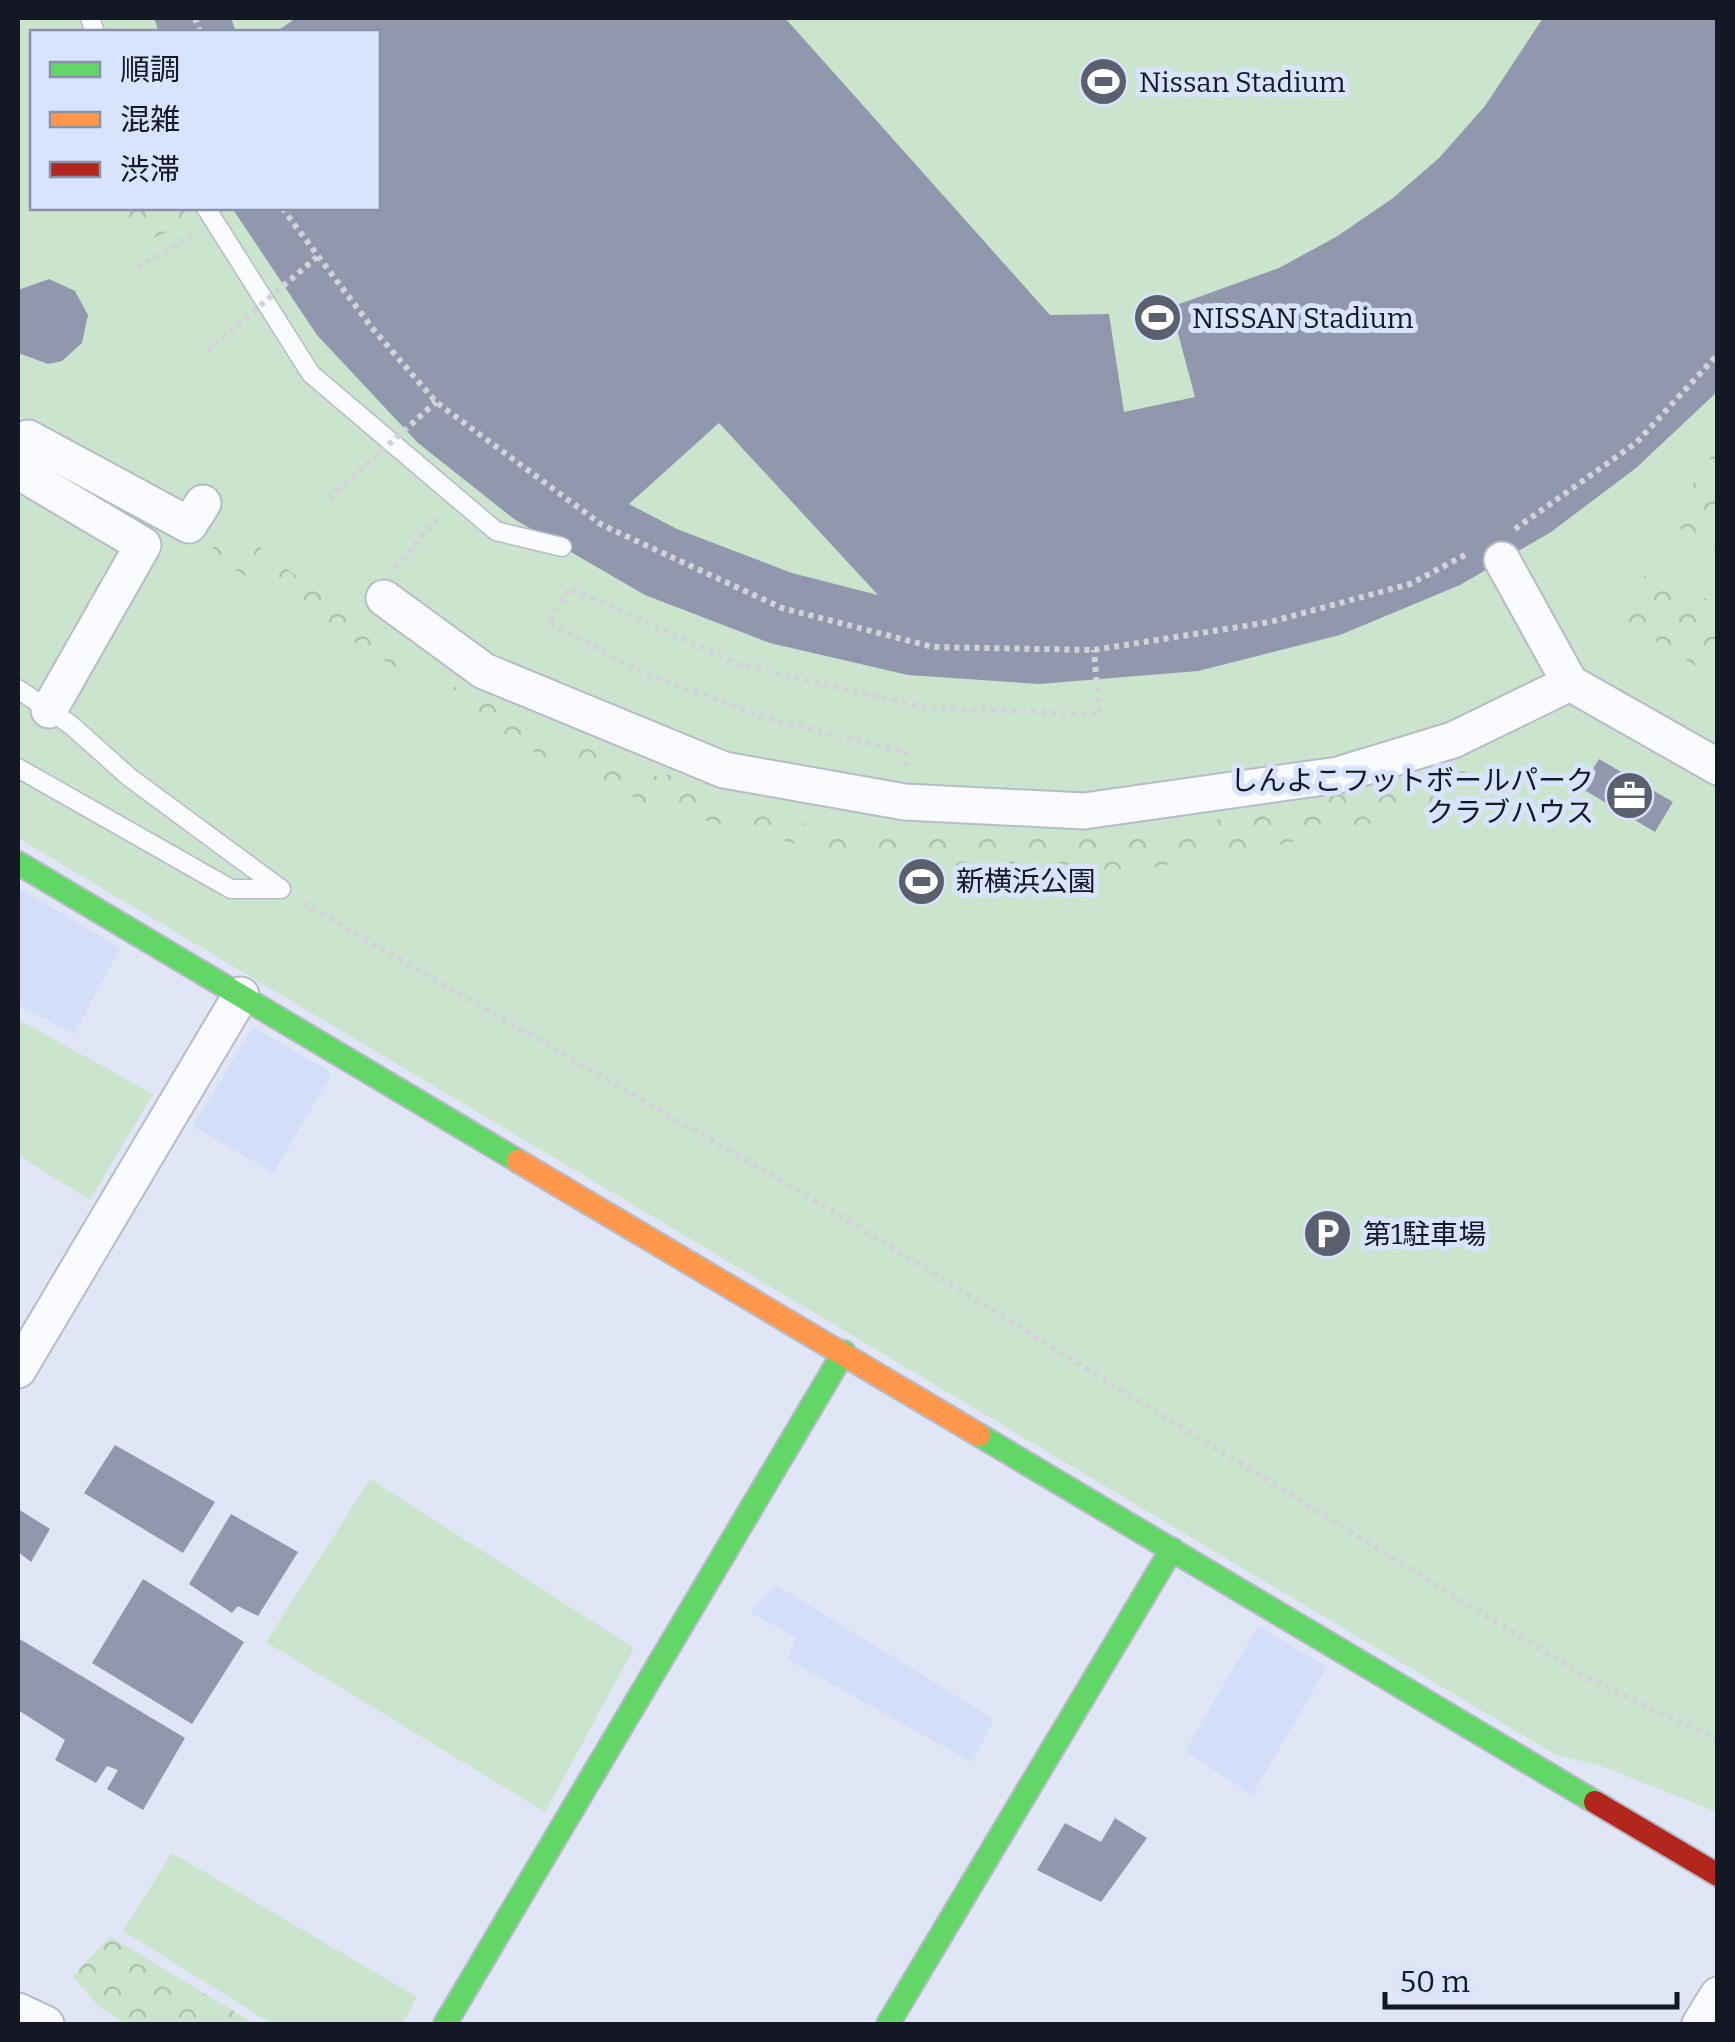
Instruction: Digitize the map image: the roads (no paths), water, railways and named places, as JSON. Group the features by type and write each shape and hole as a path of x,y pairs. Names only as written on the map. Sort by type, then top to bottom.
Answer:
{"street":[{"path":"18,456 28,438 196,514"},
{"path":"18,471 143,545 49,710"},
{"path":"1498,546 1570,683 1718,767"},
{"path":"389,584 484,671 724,770 905,802 1084,810 1214,796 1338,775 1453,740 1570,683"},
{"path":"18,863 1718,1875"},
{"path":"18,1370 241,996"},
{"path":"444,2024 844,1352"},
{"path":"888,2024 1172,1549"},
{"path":"1700,2024 1718,1995"},
{"path":"18,2011 46,2024"}],"lane":[{"path":"210,214 311,374 496,531 562,547"},
{"path":"18,689 49,710 129,778 281,890 231,890 18,768"}],"place":[{"name":"Nissan Stadium","path":"1104,82"},
{"name":"NISSAN Stadium","path":"1157,318"},
{"name":"しんよこフットボールパーク クラブハウス","path":"1629,796"},
{"name":"新横浜公園","path":"921,881"},
{"name":"第1駐車場","path":"1328,1234"}]}
